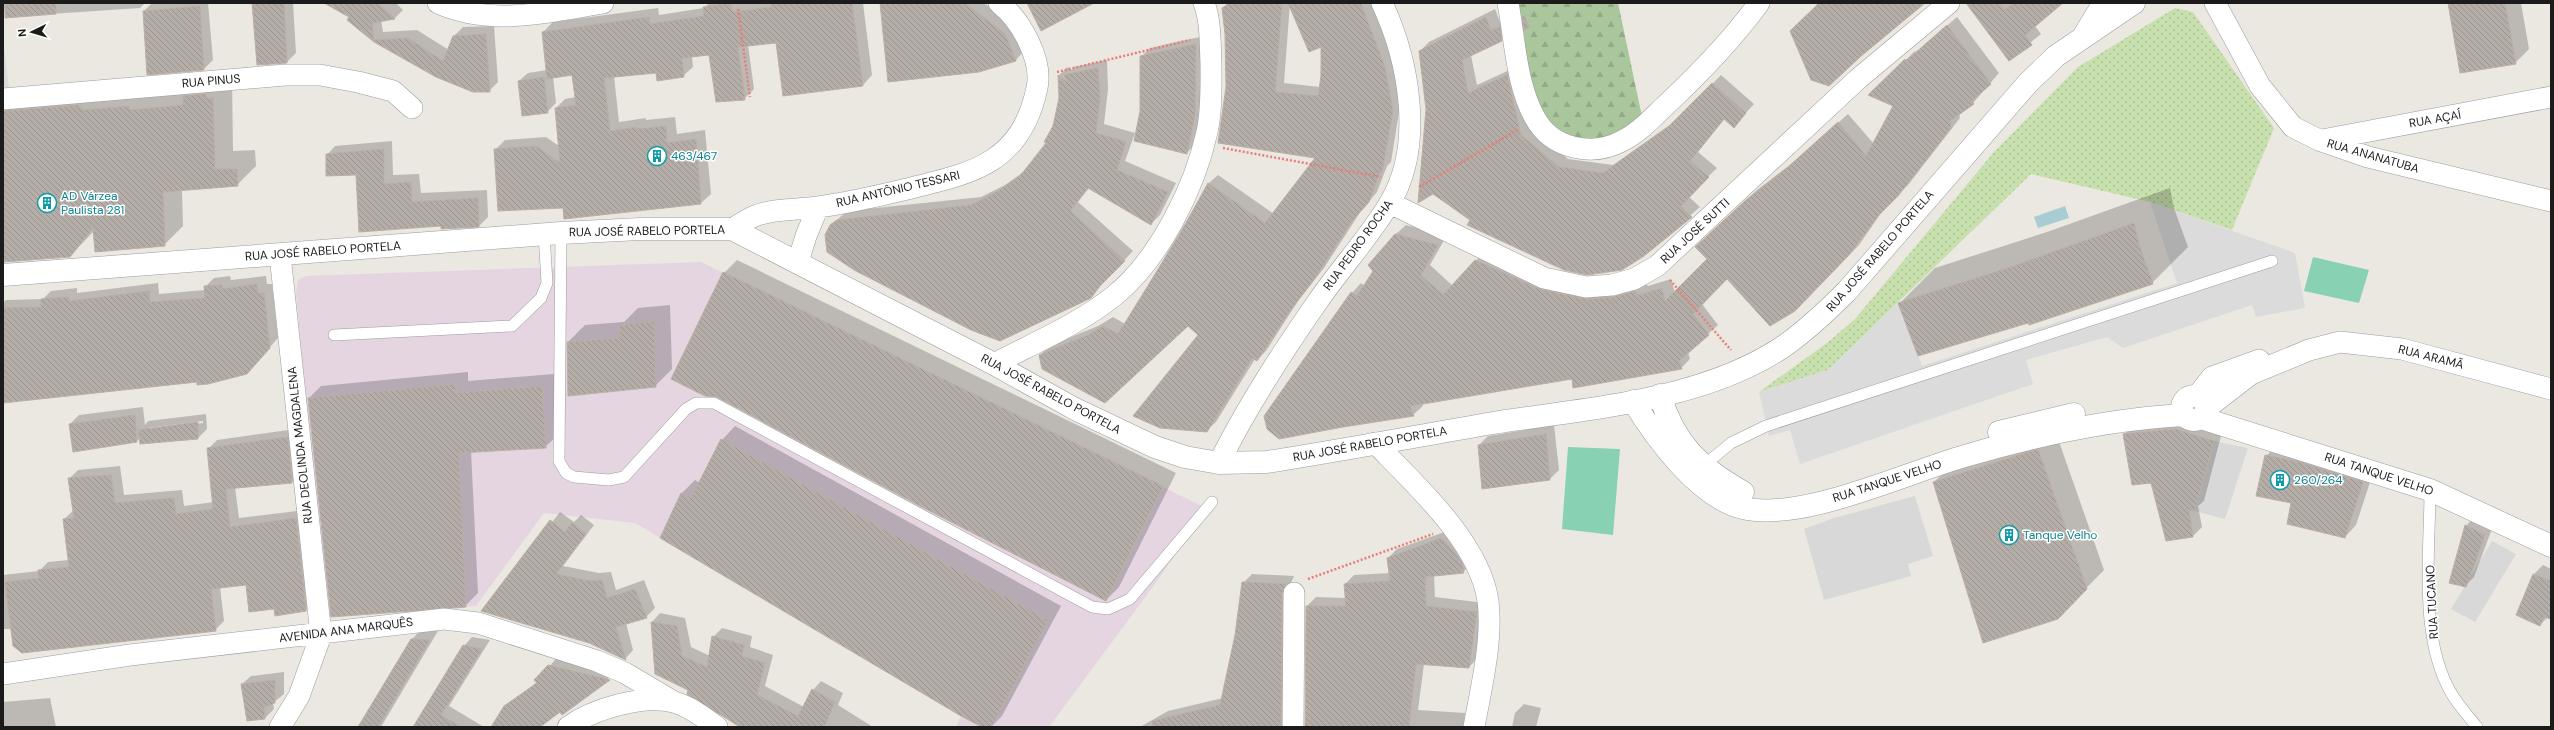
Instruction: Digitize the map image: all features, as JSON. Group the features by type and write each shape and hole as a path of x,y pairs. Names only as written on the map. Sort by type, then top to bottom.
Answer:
{"street":[{"path":"438,3 452,9 487,17 514,17 602,3"},
{"name":"RUA ANTÔNIO TESSARI","path":"732,229 756,216 818,207 952,178 983,167 1003,153 1020,135 1033,106 1038,82 1036,58 1026,37 999,3"},
{"path":"994,364 1087,315 1116,295 1147,261 1174,219 1194,178 1207,132 1211,90 1210,42 1204,3"},
{"name":"RUA PEDRO ROCHA","path":"1218,463 1263,382 1322,295 1390,204 1400,180 1406,155 1410,127 1409,93 1402,54 1382,3"},
{"path":"1508,3 1524,93 1535,119 1545,132 1561,144 1581,149 1604,148 1623,141 1644,126 1701,72 1758,3"},
{"name":"RUA JOSÉ SUTTI","path":"1390,204 1544,278 1586,287 1612,285 1634,279 1657,266 1859,78 1949,3"},
{"path":"2083,36 2103,3"},
{"name":"RUA JOSÉ RABELO PORTELA","path":"3,275 552,234 640,229 732,229 994,364 1074,409 1155,447 1185,457 1218,463 1267,462 1660,395 1696,386 1741,369 1786,345 1821,317 1847,291 2028,83 2056,56 2083,36 2134,3"},
{"name":"RUA ANANATUBA","path":"2215,3 2244,59 2273,104 2293,127 2319,140 2368,157 2551,201"},
{"name":"RUA PINUS","path":"3,99 285,75 320,75 393,91 412,108"},
{"name":"RUA AÇAÍ","path":"2319,140 2551,97"},
{"path":"798,262 818,207"},
{"name":"RUA DEOLINDA MAGDALENA","path":"280,255 321,635"},
{"name":"RUA ARAMÃ","path":"2195,408 2243,378 2309,350 2340,342 2364,343 2402,349 2551,389"},
{"name":"RUA TANQUE VELHO","path":"1660,395 1672,430 1687,450 1697,471"},
{"name":"RUA TANQUE VELHO","path":"1633,400 1656,436 1697,471 1745,493 1765,498 1788,497 1812,492 1882,470 1960,442 2040,421 2106,409 2195,408 2430,490 2551,546"},
{"path":"1375,443 1451,527 1476,560 1488,602 1487,641 1474,727"},
{"path":"1293,727 1294,593"},
{"name":"AVENIDA ANA MARQUÊS","path":"3,674 130,655 321,635 392,623 444,619 478,623 597,661 625,673 717,727"},
{"path":"280,727 299,696 321,635"},
{"path":"568,727 582,717 601,708 654,701 674,702"}],"lane":[{"path":"334,335 512,326 541,298 547,283 552,234"},
{"path":"552,234 559,461 566,473 574,477 608,480 624,477 686,409 696,403 714,403 1092,607 1108,609 1130,599 1212,502"},
{"path":"1697,471 1731,442 1766,426 2272,261"},
{"name":"RUA TUCANO","path":"2430,490 2431,631 2439,666 2452,696 2477,727"}],"path":[{"path":"738,9 750,97"},
{"path":"1052,73 1195,39"},
{"path":"1417,188 1520,128"},
{"path":"1216,147 1383,177"},
{"path":"1668,278 1732,350"},
{"path":"1294,593 1293,585 1451,527"}],"shaded area":[{"path":"3,38 9,89 3,89"},
{"path":"2150,202 2295,253 2305,308 2256,317 2252,305 2123,348 2107,337 2026,360 2033,384 1800,464 1790,430 1769,436 1759,392 1828,370 1898,303 1922,366 2177,283"},
{"path":"701,262 1204,507 1188,537 1049,727 956,727 961,716 635,523 544,513 476,606 326,617 296,293 298,280 306,276"},
{"path":"2214,441 2248,448 2225,519 2195,511"},
{"path":"1915,496 1933,556 1908,564 1911,576 1824,600 1804,529 1834,518"},
{"path":"2492,541 2516,554 2475,622 2451,609"}],"green space":[{"path":"1506,3 1618,3 1644,126 1604,148 1545,132"},
{"path":"2175,8 2193,12 2274,128 2232,230 2150,202 2031,174 1828,370 1759,392 1827,343 1855,319 1994,152 2078,67"},
{"path":"2313,257 2369,270 2359,303 2304,291"},
{"path":"1568,447 1620,449 1613,535 1562,529"}],"water":[{"path":"2065,206 2069,218 2038,228 2034,217"}],"building":[{"path":"5,3 56,3 56,14 5,18"},
{"path":"252,3 284,3 287,63 257,65"},
{"path":"324,3 378,3 395,19 372,23 374,40 408,38 443,61 453,36 486,34 490,92 473,92 436,77 374,42 347,20 349,17"},
{"path":"730,3 733,12 771,7 771,3 852,3 863,86 783,96 776,43 738,47 745,100 716,102 709,55 682,58 684,77 657,81 656,73 604,78 610,131 637,127 637,129 666,126 667,143 696,139 701,204 564,219 563,208 498,211 494,149 536,146 560,163 555,108 576,105 572,75 547,79 542,32 649,17 650,24 704,16 703,7"},
{"path":"880,3 965,3 1005,34 1016,61 979,72 888,82"},
{"path":"1027,3 1094,3 1041,31"},
{"path":"1230,3 1282,3 1275,92 1318,96 1321,76 1321,47 1309,52 1288,3 1361,3 1385,67 1393,111 1382,172 1380,172 1369,202 1352,221 1315,278 1290,311 1257,361 1252,358 1207,432 1160,428 1133,416 1198,335 1188,326 1105,403 1042,369 1039,355 1088,335 1103,326 1118,334 1180,234 1208,183 1265,223 1315,158 1218,143 1226,87 1225,34 1222,8"},
{"path":"1819,3 1925,3 1860,57 1829,86 1811,80 1790,31"},
{"path":"1966,3 2000,3 2005,10 2013,3 2063,3 2025,35 2032,45 2009,61"},
{"path":"2448,3 2505,3 2516,64 2460,73"},
{"path":"200,6 204,70 147,75 143,11"},
{"path":"1524,16 1530,27 1524,30 1522,17"},
{"path":"1486,17 1491,30 1500,27 1502,41 1462,60 1468,93 1507,75 1521,135 1559,167 1603,173 1668,127 1712,83 1746,113 1734,128 1724,119 1690,161 1709,177 1681,206 1692,217 1644,256 1622,270 1587,275 1564,270 1467,225 1470,220 1433,194 1418,203 1426,109 1419,51"},
{"path":"1947,25 1991,84 1972,101 1974,104 1950,121 1951,128 1898,196 1878,216 1849,255 1795,311 1770,326 1727,279 1693,314 1709,335 1679,361 1682,369 1573,388 1572,379 1410,406 1414,416 1279,439 1267,429 1264,416 1351,292 1357,296 1373,271 1368,265 1395,234 1438,245 1421,275 1443,295 1475,260 1539,289 1562,294 1587,299 1613,297 1635,291 1639,295 1662,288 1665,301 1707,259 1695,247 1746,200 1788,167 1838,122 1866,156 1893,106 1868,95 1905,59 1906,61"},
{"path":"1196,44 1195,115 1187,154 1134,141 1140,111 1140,56"},
{"path":"1098,68 1100,99 1096,133 1126,142 1117,170 1168,192 1151,225 1088,188 1070,211 1125,261 1100,286 1091,298 1000,341 971,330 854,270 827,252 825,235 830,225 837,220 971,205 995,193 1020,176 1046,143 1044,142 1053,126 1059,98 1058,75 1068,83 1064,75"},
{"path":"544,77 548,113 522,116 518,81"},
{"path":"206,94 206,98 213,98 215,169 237,169 238,186 163,192 165,246 95,252 93,228 70,257 3,262 3,111 78,105 84,110 129,106 130,110 183,105 183,96"},
{"path":"384,149 384,184 411,182 412,202 478,198 479,227 441,229 441,226 359,232 356,175 326,176 326,154"},
{"path":"2134,223 2139,244 2153,284 2029,325 2028,323 1918,356 1898,303 2011,267"},
{"path":"723,272 1163,486 1106,601 918,505 717,397 705,396 671,379"},
{"path":"257,284 258,293 264,293 270,348 247,374 208,384 197,385 197,382 3,403 3,308 41,307 41,299 69,297 69,301 149,291 150,302 205,298 204,286 222,285 222,289"},
{"path":"654,321 656,387 568,396 567,342 619,338 620,325"},
{"path":"456,384 456,393 542,386 546,448 459,453 466,607 331,617 308,398"},
{"path":"135,415 137,442 73,452 69,424"},
{"path":"198,422 198,439 140,444 138,430"},
{"path":"2175,429 2214,441 2195,511 2189,510 2193,537 2166,541 2151,483 2132,485 2123,434"},
{"path":"1546,434 1550,480 1482,489 1478,445"},
{"path":"288,437 292,483 226,489 230,527 296,518 306,611 275,616 274,609 249,612 246,585 211,589 216,631 22,653 13,646 5,582 39,578 38,570 69,567 63,519 74,518 68,478 111,475 115,503 174,498 176,514 213,509 207,448"},
{"path":"721,439 1048,620 991,727 982,727 961,716 660,538 681,493 691,498"},
{"name":"Tanque Velho","path":"2038,449 2087,589 2058,619 1983,643 1933,482"},
{"path":"2265,455 2300,462 2363,482 2345,538 2287,524 2291,503 2256,496"},
{"path":"550,520 565,532 572,523 586,534 556,574 590,581 602,580 607,598 635,589 647,618 616,627 626,660 589,643 481,611"},
{"path":"2465,525 2485,535 2466,587 2449,583"},
{"path":"1441,538 1453,550 1462,563 1464,573 1425,577 1426,606 1477,612 1469,668 1416,664 1409,727 1305,727 1306,606 1346,606 1344,584 1390,581 1387,558"},
{"path":"2533,574 2551,581 2551,619 2544,617 2540,626 2516,615"},
{"path":"1242,582 1286,584 1282,593 1281,727 1153,727 1152,721 1220,705 1235,635"},
{"path":"651,622 677,626 682,656 707,667 712,636 744,645 742,656 765,663 757,695 798,716 812,689 835,702 824,727 740,727 687,694 688,690 655,674"},
{"path":"411,639 430,640 378,727 358,727"},
{"path":"463,645 482,649 441,715 461,727 413,727"},
{"path":"548,665 610,680 562,715 560,712 540,727 491,727 504,706 537,683 534,680"},
{"path":"275,680 275,703 264,707 265,719 247,721 241,684"}],"place":[{"name":"463/467","path":"657,156"},
{"name":"AD Várzea Paulista 281","path":"47,203"},
{"name":"260/264","path":"2280,480"},
{"name":"Tanque Velho","path":"2009,535"}]}
